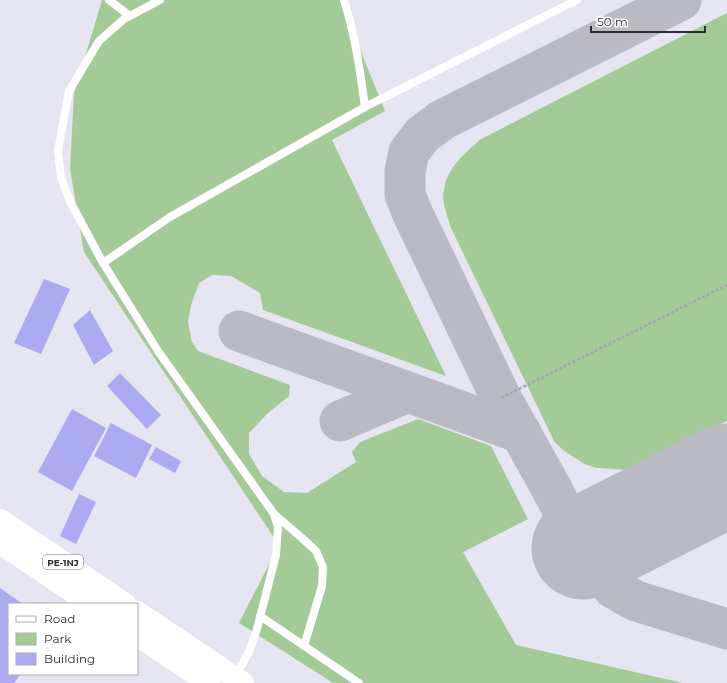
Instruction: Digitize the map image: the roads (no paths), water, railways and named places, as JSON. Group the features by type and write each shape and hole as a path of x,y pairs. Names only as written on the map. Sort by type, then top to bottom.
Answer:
{"main road":[{"name":"PE-1NJ","path":"0,520 123,603"},
{"name":"PE-1NJ","path":"0,543 90,603"},
{"name":"PE-1NJ","path":"138,613 239,680"},
{"path":"138,636 209,683"}],"lane":[{"path":"109,0 130,16"},
{"path":"160,0 124,19 98,41 69,91 58,151 62,178 70,203 103,263 162,357 274,514 316,551 323,567 322,586 304,646"},
{"path":"344,0 358,56 365,107"},
{"path":"103,263 170,217 365,107 576,0"},
{"path":"239,680 260,616 276,555 278,527 274,514"},
{"path":"260,616 359,683"}]}
